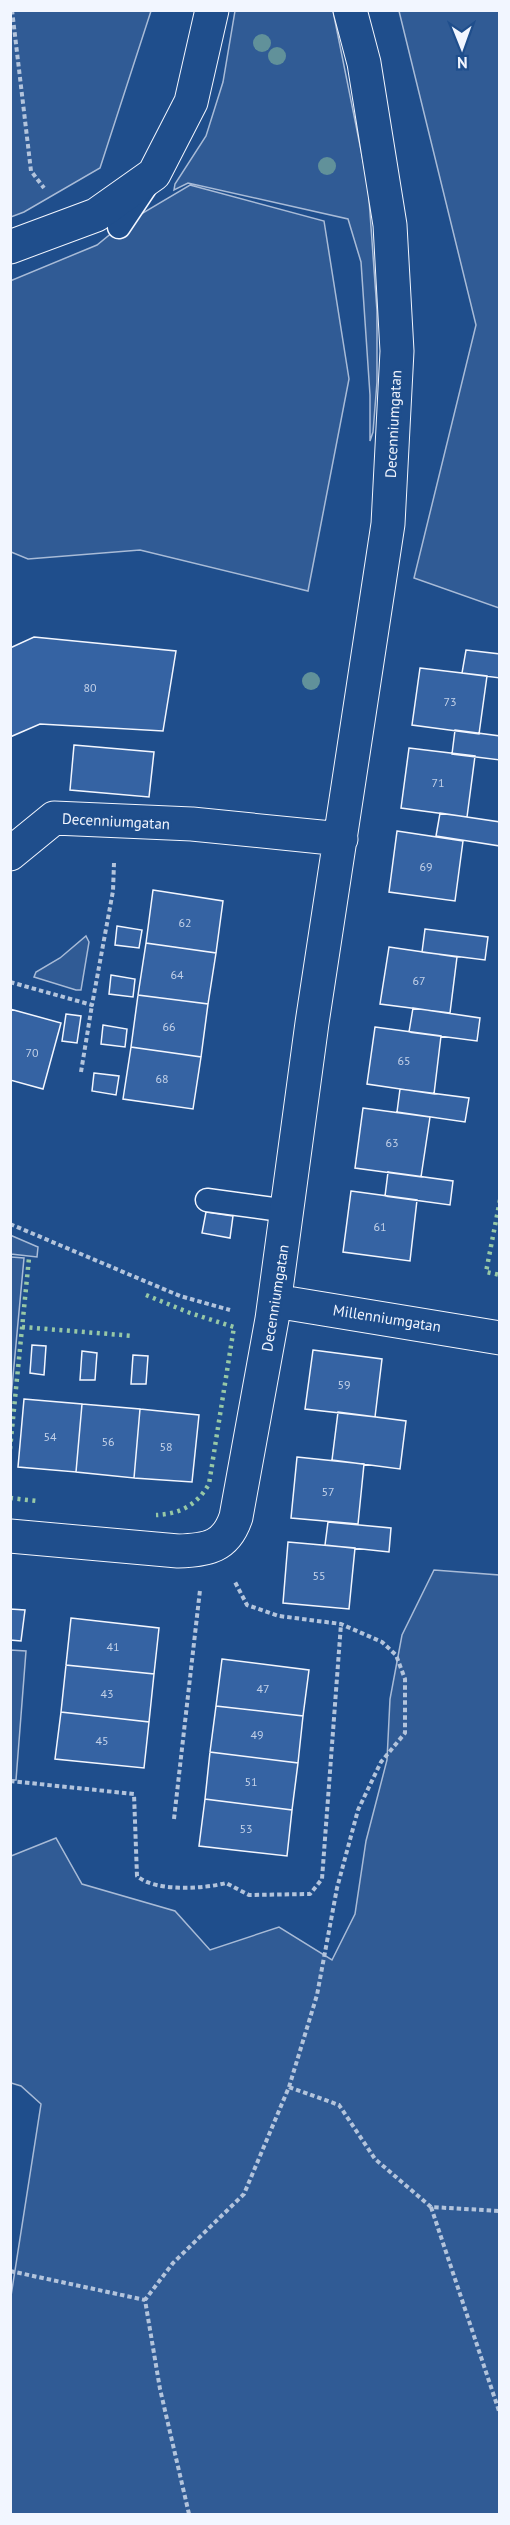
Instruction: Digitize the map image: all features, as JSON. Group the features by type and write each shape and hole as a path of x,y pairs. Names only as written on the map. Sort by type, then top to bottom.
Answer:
{"street":[{"path":"10,247 96,215 154,174 191,102 212,10"},
{"name":"Decenniumgatan","path":"206,1547 223,1541 231,1532 236,1517 274,1310 312,1023 388,524 397,351 390,225 364,63 350,10"},
{"name":"Decenniumgatan","path":"10,854 54,818 192,824 341,839"},
{"name":"Millenniumgatan","path":"274,1310 500,1338"},
{"path":"10,1536 178,1551 206,1547"}],"lane":[{"path":"119,227 154,174"},
{"path":"207,1200 288,1211"}],"path":[{"path":"12,10 31,171 71,225"},
{"path":"81,1072 113,891 114,836 118,821"},
{"path":"10,982 92,1005"},
{"path":"10,1224 180,1296 274,1310"},
{"path":"189,2514 160,2389 145,2300 173,2263 244,2194 289,2087 316,1995 337,1888 358,1810 381,1762 405,1733 405,1679 396,1655 382,1642 341,1624 279,1616 247,1605 206,1547"},
{"path":"174,1819 206,1547"},
{"path":"10,1781 134,1794 137,1876 146,1884 206,1888 226,1883 249,1895 310,1894 322,1880 341,1624"},
{"path":"289,2087 339,2104 375,2159 431,2207 500,2414"},
{"path":"431,2207 500,2211"},
{"path":"10,2271 145,2300"}],"shaded area":[{"path":"11,10 151,11 100,168 24,212 11,217"},
{"path":"235,11 333,11 368,185 377,311 377,382 373,432 370,441 370,395 361,262 348,219 188,183 174,190 175,184 206,136 223,82"},
{"path":"399,11 499,11 499,608 414,578 476,325"},
{"path":"190,185 324,221 349,379 308,591 140,550 28,559 11,552 10,281 97,245 119,227"},
{"path":"86,936 89,942 81,990 34,977 36,972 60,958"},
{"path":"10,1235 38,1247 37,1257 11,1254"},
{"path":"10,1257 24,1258 11,1398"},
{"path":"434,1570 499,1575 499,2514 11,2514 11,2296 41,2104 21,2086 11,2083 11,1856 56,1838 82,1884 175,1911 210,1950 279,1927 332,1960 355,1914 366,1841 387,1760 390,1699 402,1635"},
{"path":"10,1650 26,1651 16,1780 10,1780"}],"building":[{"path":"34,637 176,651 163,731 40,724 10,737 10,648"},
{"path":"466,650 500,654 500,678 462,673"},
{"path":"420,668 487,676 479,734 412,725"},
{"path":"455,730 500,736 500,760 452,754"},
{"path":"74,745 154,752 149,797 70,790"},
{"path":"409,748 475,756 467,817 401,808"},
{"path":"440,813 500,822 500,846 436,836"},
{"path":"397,831 463,841 455,901 389,892"},
{"path":"153,890 223,901 216,953 146,943"},
{"path":"117,926 142,930 139,948 115,945"},
{"path":"425,929 488,937 485,960 422,952"},
{"path":"146,943 216,953 208,1004 138,995"},
{"path":"389,947 457,957 450,1013 380,1004"},
{"path":"111,975 135,979 133,997 109,994"},
{"path":"138,995 208,1004 201,1057 131,1047"},
{"path":"413,1008 480,1018 477,1041 409,1032"},
{"path":"10,1009 61,1023 43,1089 10,1080"},
{"path":"66,1014 81,1016 77,1043 62,1041"},
{"path":"103,1025 127,1029 125,1047 101,1044"},
{"path":"375,1027 441,1036 434,1094 367,1084"},
{"path":"131,1047 201,1057 193,1109 123,1099"},
{"path":"94,1073 119,1076 116,1095 92,1091"},
{"path":"400,1089 469,1098 465,1122 397,1112"},
{"path":"363,1108 430,1117 421,1177 355,1168"},
{"path":"388,1172 453,1181 450,1205 385,1196"},
{"path":"351,1191 417,1200 410,1261 343,1252"},
{"path":"206,1212 233,1216 230,1238 202,1233"},
{"path":"32,1345 46,1346 44,1375 30,1373"},
{"path":"313,1350 382,1359 375,1417 305,1409"},
{"path":"82,1351 97,1353 95,1380 80,1380"},
{"path":"133,1355 148,1356 146,1384 131,1384"},
{"path":"24,1399 82,1404 76,1472 18,1467"},
{"path":"82,1404 140,1409 134,1478 76,1472"},
{"path":"140,1409 199,1415 192,1482 134,1478"},
{"path":"338,1412 406,1421 400,1469 332,1460"},
{"path":"297,1457 364,1464 358,1524 291,1518"},
{"path":"328,1522 391,1528 389,1552 325,1545"},
{"path":"288,1542 355,1548 349,1609 283,1603"},
{"path":"10,1609 25,1610 21,1641 10,1640"},
{"path":"71,1618 159,1628 154,1674 66,1665"},
{"path":"222,1659 309,1670 303,1716 216,1706"},
{"path":"66,1665 154,1674 149,1722 61,1712"},
{"path":"216,1706 303,1716 298,1763 210,1752"},
{"path":"61,1712 149,1722 144,1768 55,1759"},
{"path":"210,1752 298,1763 292,1810 205,1799"},
{"path":"205,1799 292,1810 287,1856 199,1846"}],"hedge":[{"path":"500,1200 486,1272 500,1275"},
{"path":"10,1449 29,1258"},
{"path":"146,1295 190,1313 234,1327 209,1484 199,1498 187,1507 173,1513 156,1515"},
{"path":"22,1327 134,1336"},
{"path":"10,1498 37,1501"}]}
